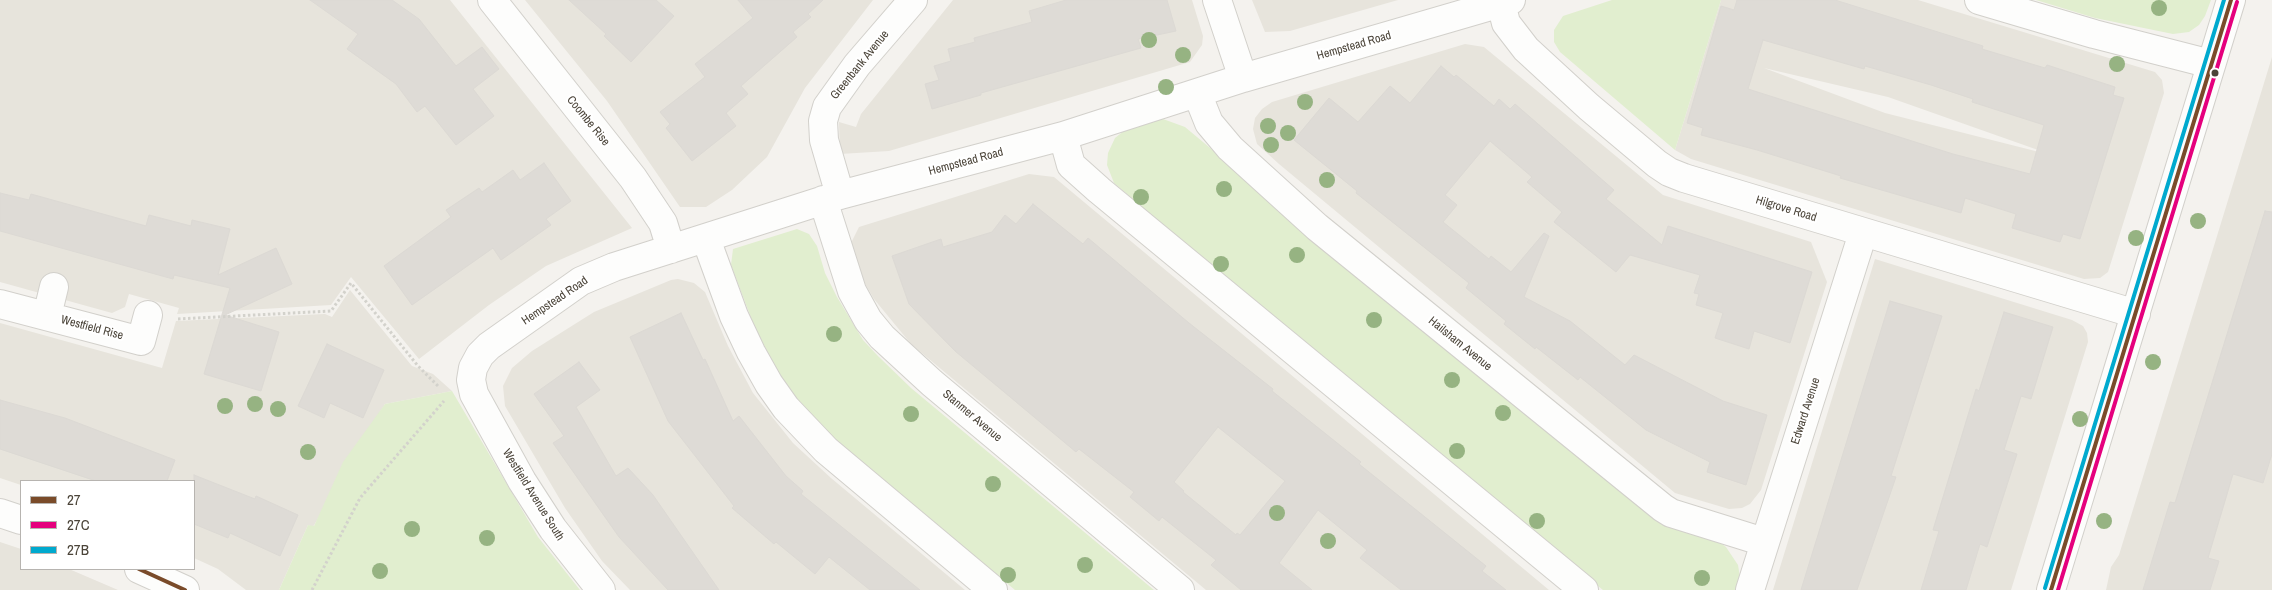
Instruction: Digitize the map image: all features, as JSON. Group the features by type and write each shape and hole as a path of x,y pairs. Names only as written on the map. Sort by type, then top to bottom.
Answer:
{"street":[{"name":"Coombe Rise","path":"492,0 633,178 663,223 671,249"},
{"name":"Greenbank Avenue","path":"831,198 823,121 827,107 858,65 913,0"},
{"path":"1217,0 1243,78"},
{"path":"1979,0 2094,34 2210,64"},
{"path":"2052,590 2210,64 2231,0"},
{"name":"Hempstead Road","path":"465,390 480,354 489,346 581,281 614,267 831,198 1063,136 1243,78 1506,2"},
{"name":"Hilgrove Road","path":"1506,2 1506,23 1515,38 1526,49 1589,107 1657,164 1684,178 2136,314"},
{"name":"Hailsham Avenue","path":"1197,93 1209,123 1230,148 1317,227 1658,504 1671,513 1764,542"},
{"path":"1063,136 1071,165 1099,190 1584,590"},
{"name":"Stanmer Avenue","path":"831,198 852,291 868,320 882,337 932,383 1180,590"},
{"name":"Edward Avenue","path":"1750,590 1863,232"},
{"path":"706,239 751,352 769,384 786,408 826,450 994,590"},
{"name":"Westfield Rise","path":"47,316 54,287"},
{"name":"Westfield Rise","path":"0,304 141,341 148,315"},
{"name":"Westfield Avenue South","path":"465,390 553,529 587,575 601,590"},
{"path":"0,513 20,520"},
{"path":"141,570 185,590"}],"path":[{"path":"148,315 174,319 331,311 351,283 418,366 465,390 360,498 312,590"}],"shaded area":[{"path":"0,0 450,0 632,228 546,266 489,305 419,359 351,277 331,305 177,314 179,308 129,294 125,307 112,313 0,282"},
{"path":"525,0 873,0 805,88 767,157 732,190 706,207 680,207 607,101"},
{"path":"953,0 1192,0 1203,36 1202,45 1190,62 889,151 840,154 839,122 856,127 861,114"},
{"path":"1252,0 1398,0 1290,31 1265,32"},
{"path":"1721,0 1918,0 2155,72 2162,80 2164,93 2108,272 2100,278 2084,279 1691,159 1675,150","holes":["1764,68 1888,97 2055,156 1885,113"]},
{"path":"1465,44 1484,47 1663,195 1811,242 1827,282 1761,490 1750,504 1742,508 1729,509 1675,493 1257,144 1253,129 1255,118 1262,109 1272,102"},
{"path":"2272,57 2272,590 2106,590 2111,567 2119,555"},
{"path":"1029,174 1054,177 1549,590 1206,590 911,344 874,299 861,277 850,245 859,227"},
{"path":"1875,259 2072,320 2083,326 2087,333 2088,342 2011,590 1773,590"},
{"path":"678,279 694,283 705,292 728,346 753,393 793,443 831,478 965,590 630,590 602,561 565,508 505,406 503,386 512,368 532,351 594,312 671,280"},
{"path":"350,290 412,366 433,374 452,391 385,404 313,527 308,525 279,590 246,590 218,569 195,558 195,480 20,480 20,485 0,478 0,323 162,368 176,321 325,314 332,317"},
{"path":"0,542 20,549 20,570 71,570 118,590 0,590"}],"green space":[{"path":"1612,0 1721,0 1675,150 1560,52 1554,42 1554,30 1563,16"},
{"path":"2036,0 2211,0 2205,16 2199,25 2189,32 2173,34 2095,18"},
{"path":"1163,119 1185,127 1652,517 1664,525 1726,547 1738,565 1741,583 1739,590 1603,590 1365,397 1114,183 1107,165 1108,153 1115,138 1125,130"},
{"path":"797,229 809,234 817,246 825,273 837,297 863,340 878,356 911,388 1154,590 1015,590 817,425 782,385 759,339 731,265 733,249"},
{"path":"452,391 538,537 580,590 279,590 308,525 314,526 343,462 385,404"}],"building":[{"path":"310,0 392,0 419,19 456,66 482,47 499,69 473,89 494,116 456,145 425,106 417,112 396,84 347,49 358,34"},
{"path":"569,0 656,0 674,16 631,62 604,36 606,34"},
{"path":"738,0 823,0 808,14 811,17 793,32 797,37 741,86 748,94 726,113 736,126 692,161 666,128 670,124 660,112 705,77 695,64 753,18"},
{"path":"1066,0 1167,0 1176,31 1138,39 1141,48 981,93 981,95 932,109 925,84 939,80 934,66 951,61 948,49 975,42 974,38 1032,22 1029,11"},
{"path":"1737,0 1835,0 1983,46 1982,49 2045,68 2047,65 2115,87 2113,95 2124,98 2080,239 2063,234 2060,242 2012,228 2016,214 1965,198 1961,213 1840,178 1841,176 1757,150 1701,135 1703,128 1687,123 1721,6 1734,10","holes":["1763,40 1864,69 1865,66 1931,85 1973,99 1972,102 2044,125 2030,174 1953,154 1748,89"]},
{"path":"1441,66 1454,77 1456,75 1494,106 1499,99 1510,109 1515,104 1614,190 1606,199 1662,245 1668,226 1812,272 1790,343 1754,331 1749,349 1715,338 1723,313 1696,305 1699,294 1694,293 1700,275 1630,255 1616,272 1554,222 1562,212 1527,182 1532,177 1490,141 1445,195 1457,205 1443,222 1489,259 1491,256 1511,272 1544,233 1549,236 1524,297 1570,321 1625,365 1634,355 1723,401 1767,415 1746,485 1707,472 1710,462 1646,430 1580,377 1578,380 1536,347 1535,349 1504,324 1506,321 1466,288 1469,283 1356,193 1357,191 1294,140 1329,98 1358,122 1390,86 1410,103"},
{"path":"544,163 571,201 546,219 551,225 501,260 493,248 412,305 384,266 451,217 446,210 479,188 482,192 513,170 520,180"},
{"path":"0,193 29,200 31,194 146,226 149,215 191,226 192,220 230,229 218,275 276,248 292,284 225,315 279,332 261,391 204,374 230,288 174,275 173,279 0,231"},
{"path":"1033,204 1083,244 1088,238 1189,323 1361,462 1359,464 1486,566 1482,571 1506,590 1401,590 1360,558 1367,550 1318,510 1279,563 1312,590 1241,590 1211,565 1216,560 1162,517 1159,521 1130,497 1134,492 1079,449 1076,452 955,351 909,304 892,256 941,239 943,247 992,232 1005,215 1016,224","holes":["1218,427 1285,481 1240,535 1237,533 1236,535 1183,492 1174,482"]},
{"path":"2265,211 2272,212 2272,454 2263,483 2233,474 2208,558 2219,561 2210,590 2143,590 2170,502 2175,503"},
{"path":"1890,301 1942,316 1891,476 1896,477 1857,590 1801,590"},
{"path":"2004,312 2053,327 2031,399 2021,396 2004,450 2017,454 1987,547 1980,544 1966,590 1921,590 1939,531 1933,530 1976,389 1979,391"},
{"path":"681,313 703,360 705,359 733,421 739,416 786,476 803,491 801,494 920,590 870,590 829,557 815,574 776,542 774,544 732,508 734,506 668,421 630,337"},
{"path":"327,344 384,370 363,418 330,403 324,418 298,406"},
{"path":"579,362 600,390 576,407 616,476 628,468 653,495 719,590 668,590 619,537 553,443 564,436 534,394"},
{"path":"0,400 65,418 175,460 167,480 93,480 0,449"},
{"path":"194,475 255,499 256,496 298,515 280,556 230,533 228,538 195,524"}],"transit line":[{"name":"27B","path":"2045,588 2224,0"},
{"name":"27","path":"2051,590 2231,0"},
{"name":"27C","path":"2058,590 2237,2"},
{"name":"27","path":"141,570 185,590"}]}
